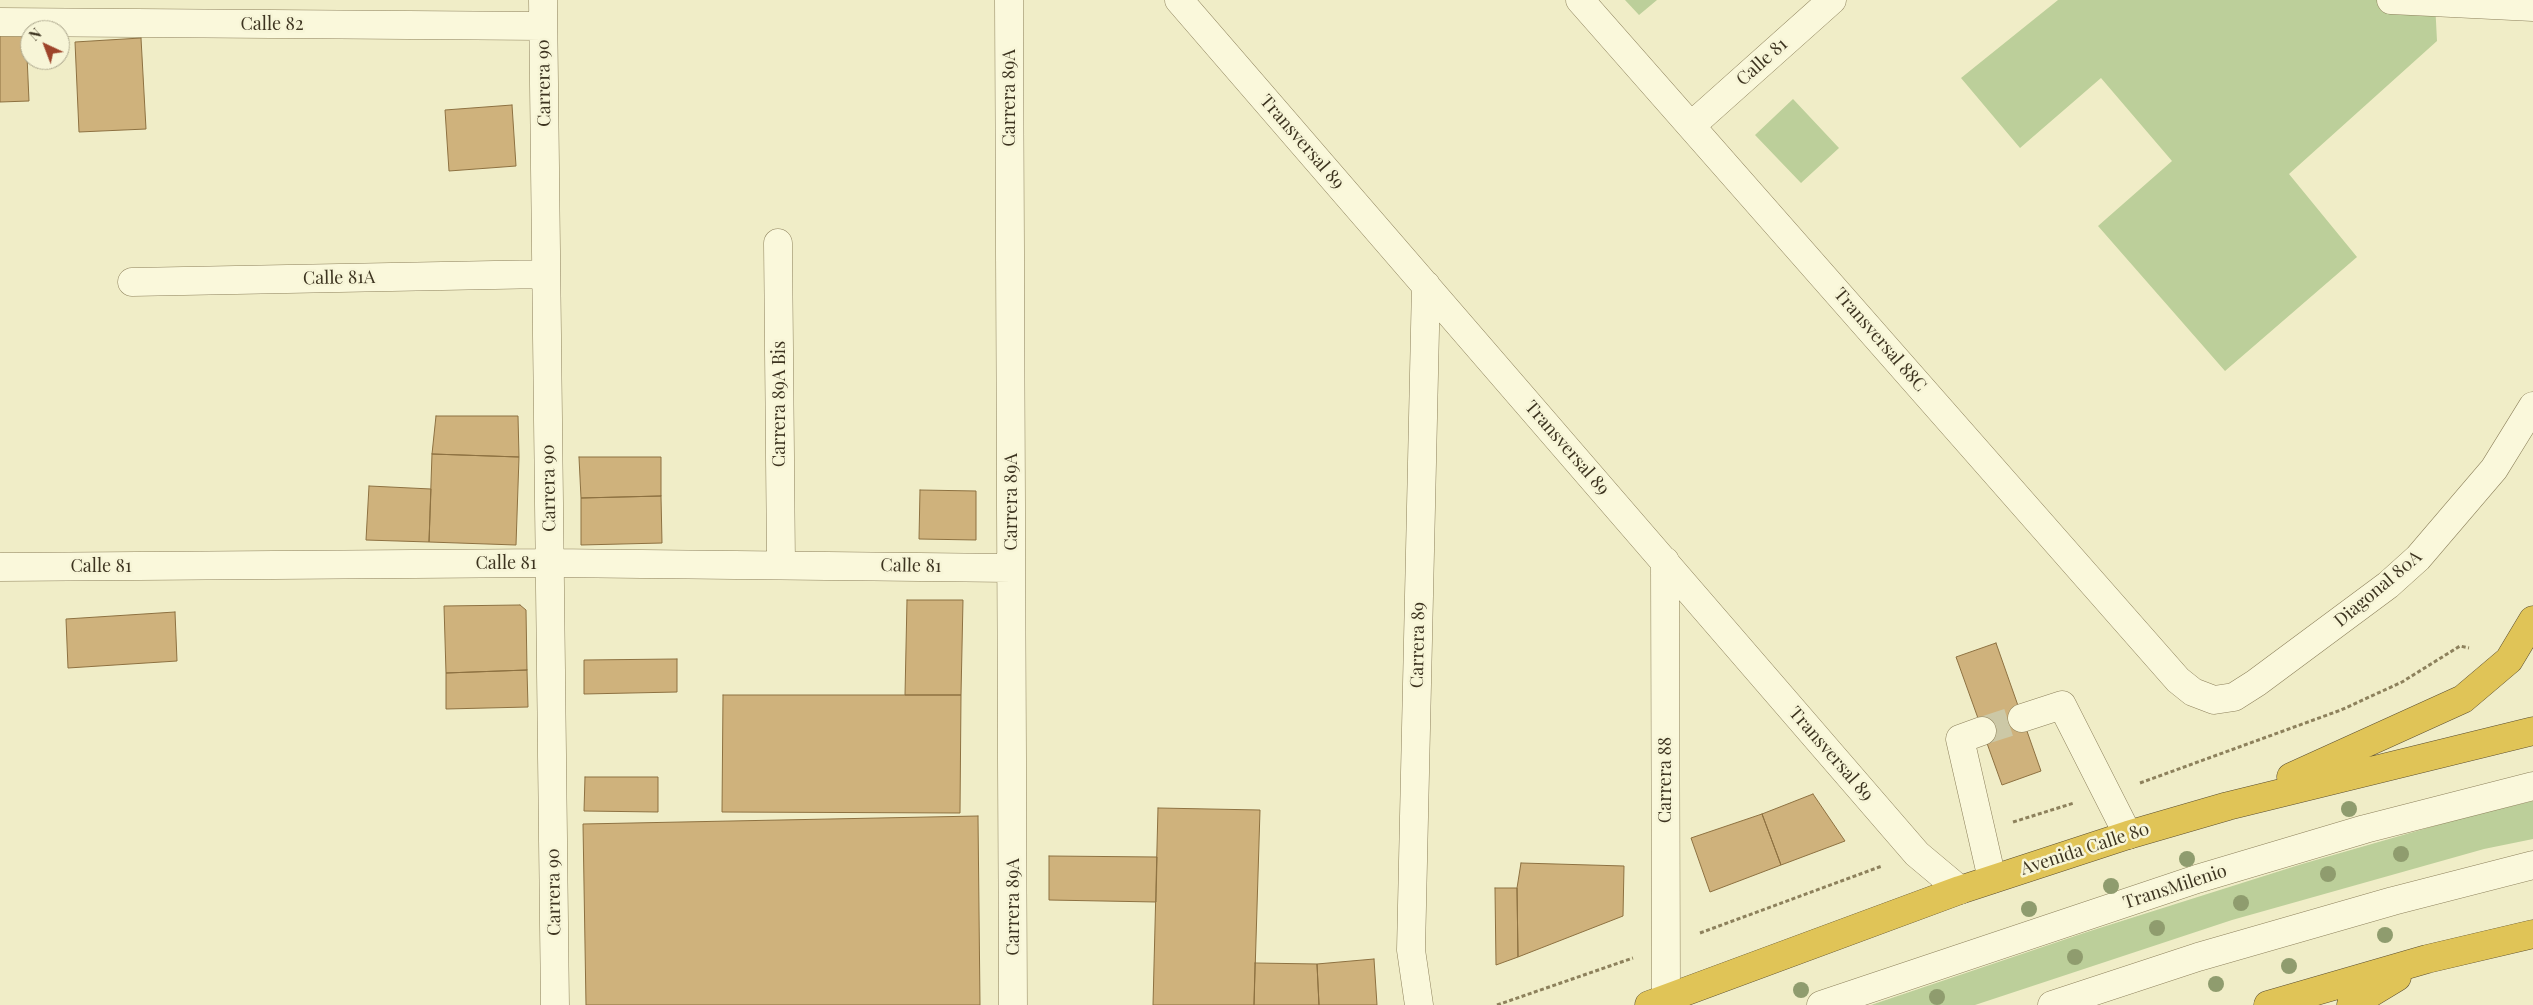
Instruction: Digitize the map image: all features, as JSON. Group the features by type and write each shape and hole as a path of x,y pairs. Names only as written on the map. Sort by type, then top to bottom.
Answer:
{"highway":[{"path":"2228,806 2463,698 2509,660 2533,620"},
{"name":"Avenida Calle 80","path":"1658,1002 1960,890 2128,835 2228,806 2453,748 2533,731"},
{"path":"2268,1005 2427,959 2533,934"},
{"path":"2351,1005 2427,959"}],"street":[{"name":"Carrera 89A","path":"1009,0 1013,1005"},
{"name":"Transversal 89","path":"1179,0 1917,854 1960,890"},
{"name":"Transversal 88C","path":"1580,0 1692,125 2178,680"},
{"name":"Calle 81","path":"1692,125 1832,0"},
{"path":"2391,0 2533,7"},
{"name":"Calle 82","path":"0,22 543,13"},
{"name":"Carrera 90","path":"543,13 555,1005"},
{"name":"Carrera 89A Bis","path":"778,243 780,564"},
{"name":"Calle 81A","path":"132,282 546,274"},
{"name":"Carrera 89","path":"1419,1005 1411,950 1426,285"},
{"name":"Diagonal 80A","path":"2178,680 2193,692 2214,700 2234,697 2256,683 2388,585 2418,558 2494,470 2533,406"},
{"name":"Carrera 88","path":"1658,1002 1665,561"},
{"name":"Calle 81","path":"0,567 550,563 1012,568"},
{"path":"2022,718 2062,705 2128,835"},
{"path":"1982,731 1960,739 1992,879"},
{"name":"TransMilenio","path":"1821,1005 2197,879 2365,829 2533,786"},
{"path":"2052,1005 2198,958 2374,906 2533,865"}],"green space":[{"path":"1625,0 1657,0 1639,15"},
{"path":"2058,0 2391,0 2435,2 2437,41 2289,174 2357,257 2225,371 2098,226 2172,161 2101,78 2020,148 1961,78"},
{"path":"1793,99 1839,148 1801,183 1755,135"},
{"path":"2533,801 2533,839 2484,849 2232,920 1975,1005 1871,1005 2087,932 2302,864 2469,816"}],"building":[{"path":"20,33 20,70 28,70 29,101 0,102 0,34"},
{"path":"141,38 146,129 79,132 75,42"},
{"path":"512,105 516,166 449,171 445,110"},
{"path":"436,416 518,416 519,457 432,454"},
{"path":"432,454 519,457 516,545 429,542"},
{"path":"579,457 661,457 661,496 581,498"},
{"path":"369,486 431,489 429,542 366,540"},
{"path":"920,490 976,491 976,540 919,539"},
{"path":"661,496 662,543 581,545 581,498"},
{"path":"907,600 963,600 961,695 905,695"},
{"path":"520,605 526,610 527,670 446,673 444,606"},
{"path":"175,612 177,661 68,668 66,619"},
{"path":"1996,643 2041,771 2002,785 1956,657"},
{"path":"677,659 677,692 584,694 584,660"},
{"path":"527,670 528,707 446,709 446,673"},
{"path":"723,695 961,695 960,813 722,812"},
{"path":"585,777 658,777 658,812 584,811"},
{"path":"1813,794 1845,841 1781,865 1762,814"},
{"path":"1158,808 1260,810 1254,1005 1153,1005"},
{"path":"1762,814 1781,865 1710,892 1691,838"},
{"path":"978,816 980,1005 586,1005 583,824"},
{"path":"1049,856 1157,857 1156,902 1049,900"},
{"path":"1521,863 1624,866 1623,916 1518,957 1517,888"},
{"path":"1495,888 1517,888 1518,957 1496,965"},
{"path":"1374,959 1377,1005 1319,1005 1317,964"},
{"path":"1255,963 1317,964 1319,1005 1254,1005"}],"tunnel":[{"path":"1982,731 2022,718"}]}
